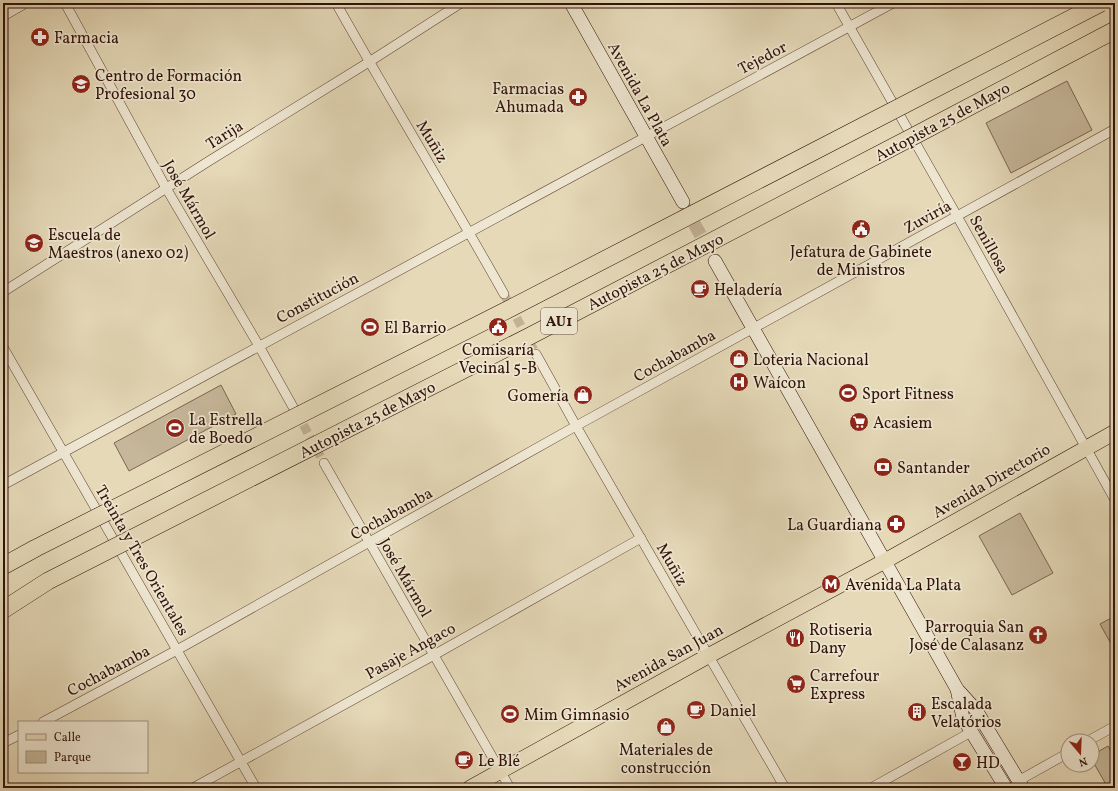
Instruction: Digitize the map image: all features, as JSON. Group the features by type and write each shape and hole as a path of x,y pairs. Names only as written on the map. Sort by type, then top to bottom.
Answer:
{"highway":[{"name":"Autopista 25 de Mayo","path":"3,566 43,544 504,311 1101,3"},
{"name":"Autopista 25 de Mayo","path":"3,610 48,581 528,337 1115,30"}],"main road":[{"path":"3,14 22,3"},
{"name":"Avenida La Plata","path":"571,3 682,202"},
{"path":"715,261 956,689 976,710 1021,784"},
{"name":"Avenida Directorio","path":"885,561 1115,432"},
{"name":"Avenida San Juan","path":"470,788 708,656 885,561"},
{"path":"956,689 963,718 1006,788"},
{"path":"978,744 990,750 1009,781 1021,784"}],"street":[{"name":"José Mármol","path":"65,3 166,188 293,407"},
{"name":"Muñiz","path":"336,3 504,294"},
{"name":"Tarija","path":"3,292 461,3"},
{"name":"Senillosa","path":"836,3 957,216 1115,500"},
{"name":"Tejedor","path":"645,136 893,3"},
{"name":"Zuviría","path":"753,329 1115,129"},
{"name":"Constitución","path":"3,485 645,136"},
{"name":"Cochabamba","path":"45,721 177,650 576,426 753,329"},
{"name":"Treinta y Tres Orientales","path":"3,347 256,788"},
{"name":"Muñiz","path":"536,354 785,788"},
{"name":"José Mármol","path":"324,463 510,788"},
{"name":"Pasaje Angaco","path":"193,788 434,655 641,538"},
{"path":"1100,734 1115,726"},
{"path":"871,788 971,732"},
{"path":"3,743 18,736"},
{"path":"1021,784 1060,758"}],"green space":[{"path":"1067,81 1092,130 1011,173 986,123"},
{"name":"La Estrella de Boedo","path":"221,385 236,414 129,471 114,443"},
{"path":"1020,513 1053,573 1012,595 979,536"},
{"path":"1115,616 1115,651 1100,624"},
{"path":"1108,746 1115,759 1115,788 1108,788 1099,773 1100,750"}],"tunnel":[{"path":"1113,3 1115,7"},
{"path":"685,207 715,261"},
{"path":"504,294 536,354"},
{"path":"297,413 324,463"}],"place":[{"name":"Farmacia","path":"40,37"},
{"name":"Centro de Formación Profesional 30","path":"81,84"},
{"name":"Farmacias Ahumada","path":"578,97"},
{"name":"Jefatura de Gabinete de Ministros","path":"861,229"},
{"name":"Escuela de Maestros (anexo 02)","path":"34,243"},
{"name":"Heladería","path":"700,289"},
{"name":"El Barrio","path":"370,327"},
{"name":"Comisaría Vecinal 5-B","path":"498,327"},
{"name":"Loteria Nacional","path":"739,359"},
{"name":"Waícon","path":"739,382"},
{"name":"Sport Fitness","path":"848,393"},
{"name":"Gomería","path":"583,395"},
{"name":"Acasiem","path":"859,422"},
{"name":"La Estrella de Boedo","path":"175,428"},
{"name":"Santander","path":"883,467"},
{"name":"La Guardiana","path":"896,524"},
{"name":"Avenida La Plata","path":"831,584"},
{"name":"Parroquia San José de Calasanz","path":"1038,635"},
{"name":"Rotiseria Dany","path":"795,638"},
{"name":"Carrefour Express","path":"796,684"},
{"name":"Daniel","path":"696,710"},
{"name":"Escalada Velatórios","path":"917,712"},
{"name":"Mim Gimnasio","path":"510,714"},
{"name":"Materiales de construcción","path":"666,727"},
{"name":"Le Blé","path":"464,760"},
{"name":"HD","path":"962,762"}]}
